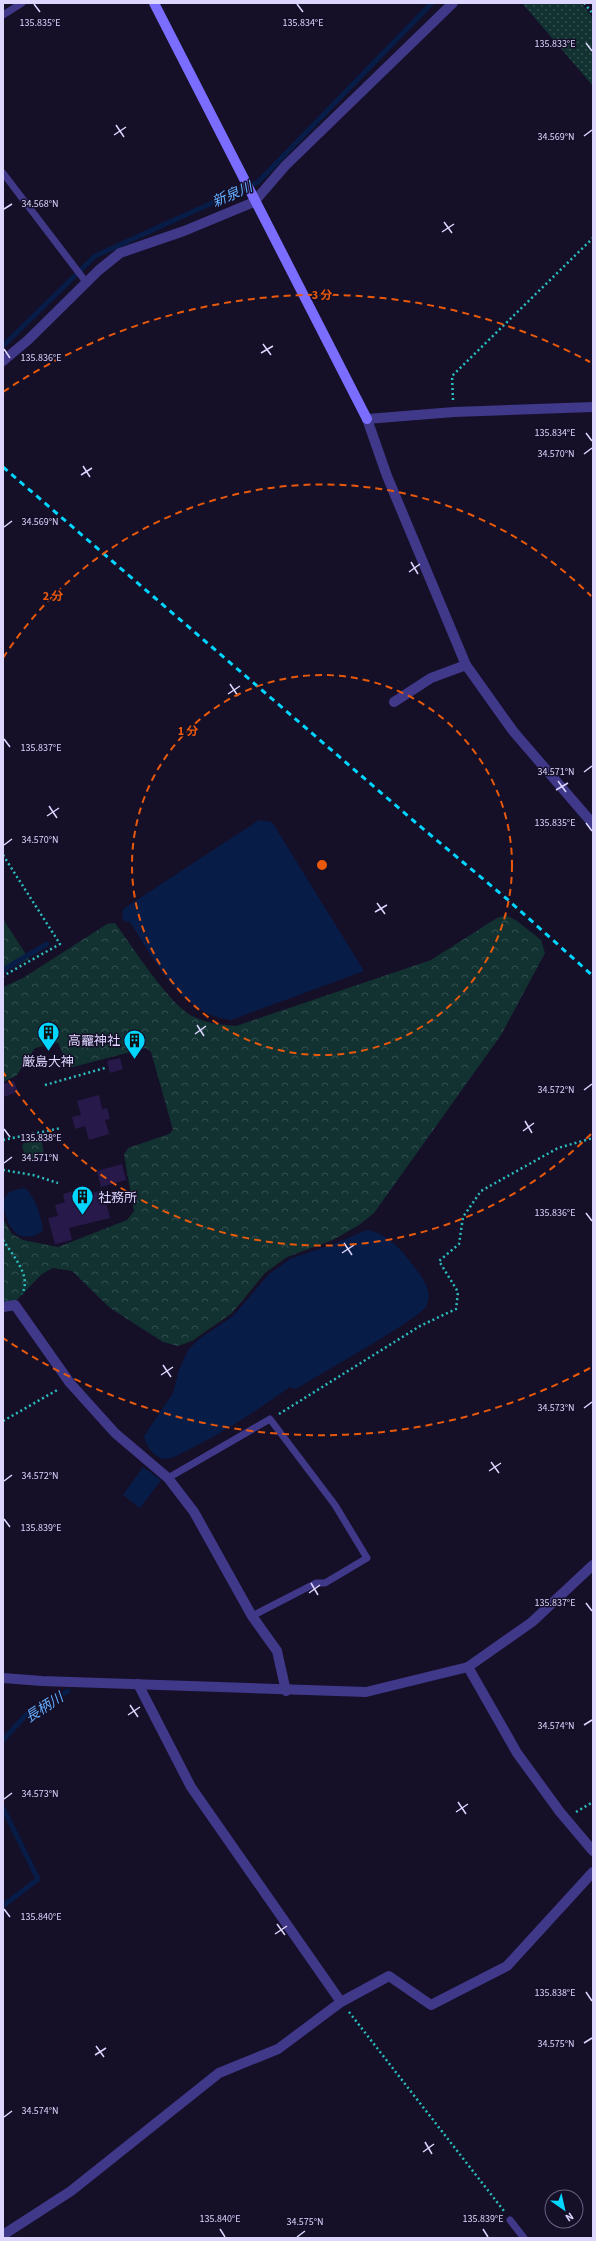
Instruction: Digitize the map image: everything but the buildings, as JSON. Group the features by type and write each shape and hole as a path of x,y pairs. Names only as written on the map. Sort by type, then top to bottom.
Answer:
{"street":[{"path":"154,3 252,198 367,419 387,476 466,665 513,731 593,824"},
{"path":"3,361 28,340 86,282 120,253 184,231 252,198 453,3"},
{"path":"367,419 454,412 593,407"},
{"path":"394,702 431,678 466,665"},
{"path":"3,1307 15,1305 70,1383 115,1433 168,1478 194,1512 252,1616 277,1651 286,1691"},
{"path":"3,1678 286,1691 366,1692 468,1668 532,1622 593,1565"},
{"path":"468,1668 517,1753 565,1817 593,1851"},
{"path":"138,1684 191,1787 342,2002"},
{"path":"3,2235 70,2190 219,2073 278,2049 342,2002 389,1976 431,2005 507,1966 593,1872"}],"lane":[{"path":"3,15 22,3"},
{"path":"3,173 86,282"},
{"path":"168,1478 270,1419 335,1505 367,1558 325,1583 316,1583 252,1616"},
{"path":"510,2220 524,2238"}],"path":[{"path":"584,3 593,14"},
{"path":"454,412 452,376 593,238"},
{"path":"3,855 60,944 3,976"},
{"path":"45,1085 105,1068"},
{"path":"3,1140 61,1128"},
{"path":"270,1419 420,1326 456,1309 458,1292 439,1261 459,1244 463,1217 481,1191 558,1148 593,1138"},
{"path":"3,1170 33,1175 58,1183"},
{"path":"3,1240 25,1276 26,1287 15,1305"},
{"path":"3,1421 70,1383"},
{"path":"565,1817 593,1802"},
{"path":"342,2002 510,2220"}],"green space":[{"path":"522,3 581,3 593,18 593,86"},
{"path":"506,915 517,921 541,940 545,953 501,1035 374,1213 359,1225 333,1240 287,1257 265,1273 232,1313 192,1341 178,1346 163,1342 110,1308 72,1271 53,1268 42,1274 3,1314 3,1219 12,1234 23,1240 58,1247 127,1220 134,1211 124,1155 128,1148 169,1134 173,1130 151,1052 146,1048 69,1068 58,1043 35,1048 16,1076 3,1082 3,987 23,978 107,924 115,923 141,960 163,988 184,1011 204,1021 236,1026 431,960 497,918"},
{"path":"3,919 29,959 3,972"},
{"path":"42,1142 44,1155 34,1160 26,1159 22,1146 24,1143"}],"water":[{"path":"259,820 272,822 364,971 231,1020 213,1016 197,1007 183,996 159,967 129,921 125,922 122,917 123,909"},
{"path":"25,1188 32,1197 37,1208 43,1231 29,1237 18,1235 10,1226 7,1220 4,1204 5,1198 10,1192"},
{"path":"367,1230 374,1231 392,1242 408,1259 422,1278 427,1288 428,1299 427,1305 421,1312 389,1334 296,1389 290,1387 240,1421 177,1456 165,1459 154,1454 148,1447 144,1436 173,1393 179,1370 188,1350 199,1339 233,1316 269,1274 290,1259 336,1243"},
{"path":"143,1467 161,1480 140,1508 123,1495"}],"waterway":[{"name":"新泉川","path":"3,346 95,256 258,182 432,3"},
{"path":"3,970 47,944"},
{"name":"長柄川","path":"3,1740 26,1715 68,1691"},
{"name":"長柄川","path":"3,1808 38,1879 3,1906"}],"railway":[{"path":"3,467 415,822 507,899 593,976"}],"place":[{"name":"厳島大神","path":"48,1052"},
{"name":"高龗神社","path":"135,1060"},
{"name":"社務所","path":"82,1216"}]}
